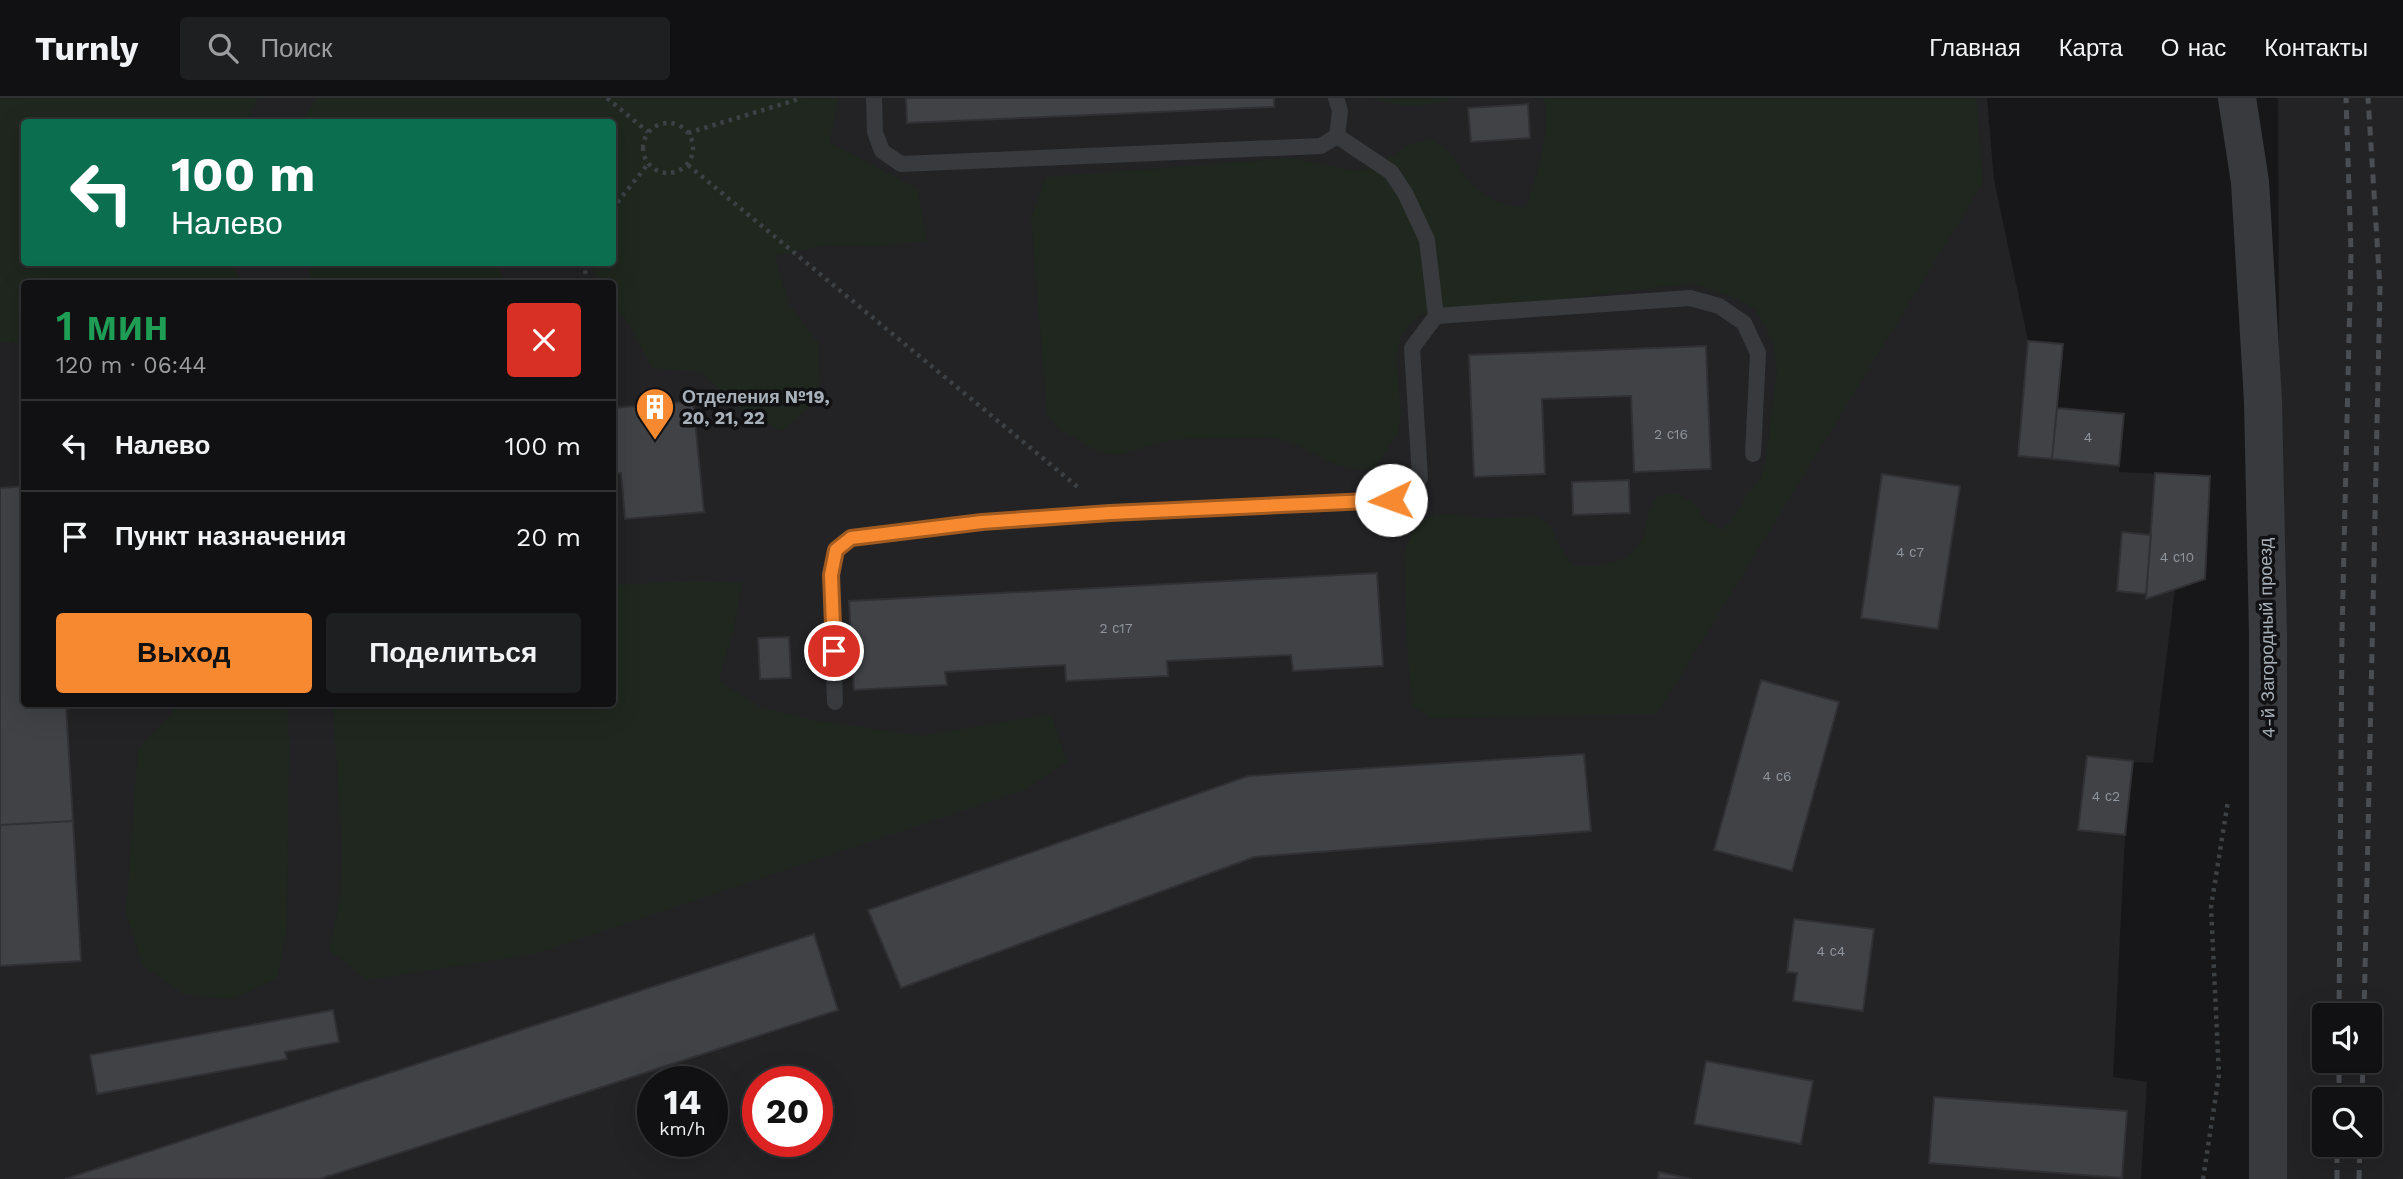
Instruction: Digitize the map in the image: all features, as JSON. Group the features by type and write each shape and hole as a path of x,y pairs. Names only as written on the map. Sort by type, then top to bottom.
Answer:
{"street":[{"name":"4-й Загородный проезд","path":"2237,98 2250,182 2263,401 2268,636 2268,1179"}],"lane":[{"path":"874,98 875,132 882,151 901,164 1321,146 1337,136"},
{"path":"1336,98 1340,111 1337,136"},
{"path":"835,702 831,575 836,550 851,538 982,522 1110,513 1391,500 1420,478 1412,348 1436,316 1427,240 1405,193 1391,172 1337,136"},
{"path":"1436,316 1690,298 1718,306 1744,323 1758,353 1753,454"}],"path":[{"path":"607,98 648,132"},
{"path":"688,133 802,98"},
{"path":"657,125 680,125 688,133 693,143 693,154 688,164 679,171 667,174 648,164 643,153 643,142 648,132 657,125"},
{"path":"616,204 648,164"},
{"path":"688,164 1110,513"},
{"path":"2203,1179 2219,1075 2211,907 2230,788"}],"shaded area":[{"path":"0,98 1987,98 1994,180 2028,340 2063,344 2057,408 2124,414 2119,472 2210,476 2205,579 2175,590 2153,763 2133,762 2125,835 2113,1077 2147,1082 2141,1179 0,1179"},
{"path":"0,98 258,98 248,119 21,119 21,266 234,266 240,280 21,280 21,343 0,342"},
{"path":"316,98 839,98 829,142 918,189 926,241 876,246 826,245 775,256 789,304 819,344 820,398 782,431 739,408 701,372 652,368 616,306 616,280 598,280 591,266 616,266 616,119 305,119"},
{"path":"1374,98 1456,98 1415,105 1393,104"},
{"path":"1542,98 1976,98 1983,183 1657,714 1430,718 1413,707 1408,662 1404,553 1412,532 1428,517 1447,514 1489,519 1534,516 1551,526 1559,546 1572,565 1603,565 1622,559 1637,546 1644,535 1649,513 1657,496 1677,493 1694,503 1705,520 1723,530 1760,479 1766,459 1777,369 1774,347 1755,309 1735,298 1693,283 1495,308 1440,310 1416,317 1401,336 1396,355 1401,416 1397,436 1374,469 1353,469 1332,463 1274,437 1183,439 1162,442 1119,455 1099,452 1060,430 1047,414 1031,218 1046,177 1291,158 1355,171 1376,166 1410,144 1431,139 1447,149 1465,176 1483,194 1503,204 1526,208 1544,142 1546,115 1545,101"},
{"path":"2278,98 2403,98 2403,1179 2282,1179"},
{"path":"310,266 498,266 504,280 309,280"},
{"path":"694,581 742,583 733,632 719,680 762,708 814,720 921,736 1051,714 1067,762 1022,791 534,954 367,980 329,950 340,900 342,848 333,707 616,707 616,585"},
{"path":"173,707 287,707 287,929 277,979 232,999 183,994 143,966 126,913 138,749 173,713"}],"building":[{"path":"906,98 1274,98 1274,107 907,123"},
{"path":"1528,104 1530,138 1471,142 1468,108"},
{"path":"2028,341 2063,344 2052,459 2018,456"},
{"path":"1706,346 1711,469 1634,472 1631,396 1542,399 1545,474 1474,477 1469,355"},
{"name":"Отделения №19, 20, 21, 22","path":"693,401 704,512 625,519 621,473 616,474 616,408"},
{"path":"2057,408 2124,414 2119,466 2052,459"},
{"path":"2155,473 2210,476 2205,579 2146,599"},
{"path":"1882,474 1960,486 1938,629 1861,618"},
{"path":"1629,480 1630,513 1573,515 1572,482"},
{"path":"21,486 21,707 66,707 73,821 0,825 0,488"},
{"path":"2122,532 2151,535 2146,594 2117,591"},
{"path":"1377,573 1383,666 1293,671 1291,655 1167,661 1168,676 1066,681 1065,665 945,672 947,685 854,690 849,601"},
{"path":"789,637 791,678 760,679 758,638"},
{"path":"1761,680 1839,702 1792,871 1714,850"},
{"path":"1584,754 1591,831 1254,857 901,988 868,910 1248,776"},
{"path":"2087,756 2133,761 2125,835 2078,830"},
{"path":"73,821 81,961 0,966 0,825"},
{"path":"1794,919 1874,929 1863,1011 1793,1001 1797,973 1787,972"},
{"path":"814,934 838,1010 666,1066 637,1066 637,1076 320,1179 65,1179"},
{"path":"333,1010 339,1042 285,1052 287,1059 97,1094 90,1055"},
{"path":"1706,1061 1813,1081 1801,1144 1694,1124"},
{"path":"1934,1097 2127,1111 2122,1178 1929,1163"},
{"path":"1659,1172 1692,1179 1658,1179"}],"railway":[{"path":"2339,1003 2342,633 2351,252 2346,98"},
{"path":"2364,1003 2380,288 2368,98"},
{"path":"2339,1073 2339,1087"},
{"path":"2362,1087 2363,1073"},
{"path":"2337,1157 2337,1179"},
{"path":"2359,1179 2360,1157"}],"place":[{"name":"Отделения №19, 20, 21, 22","path":"655,441"}],"route":[{"path":"834,651 831,575 836,550 851,538 982,522 1110,513 1391,500"}]}
